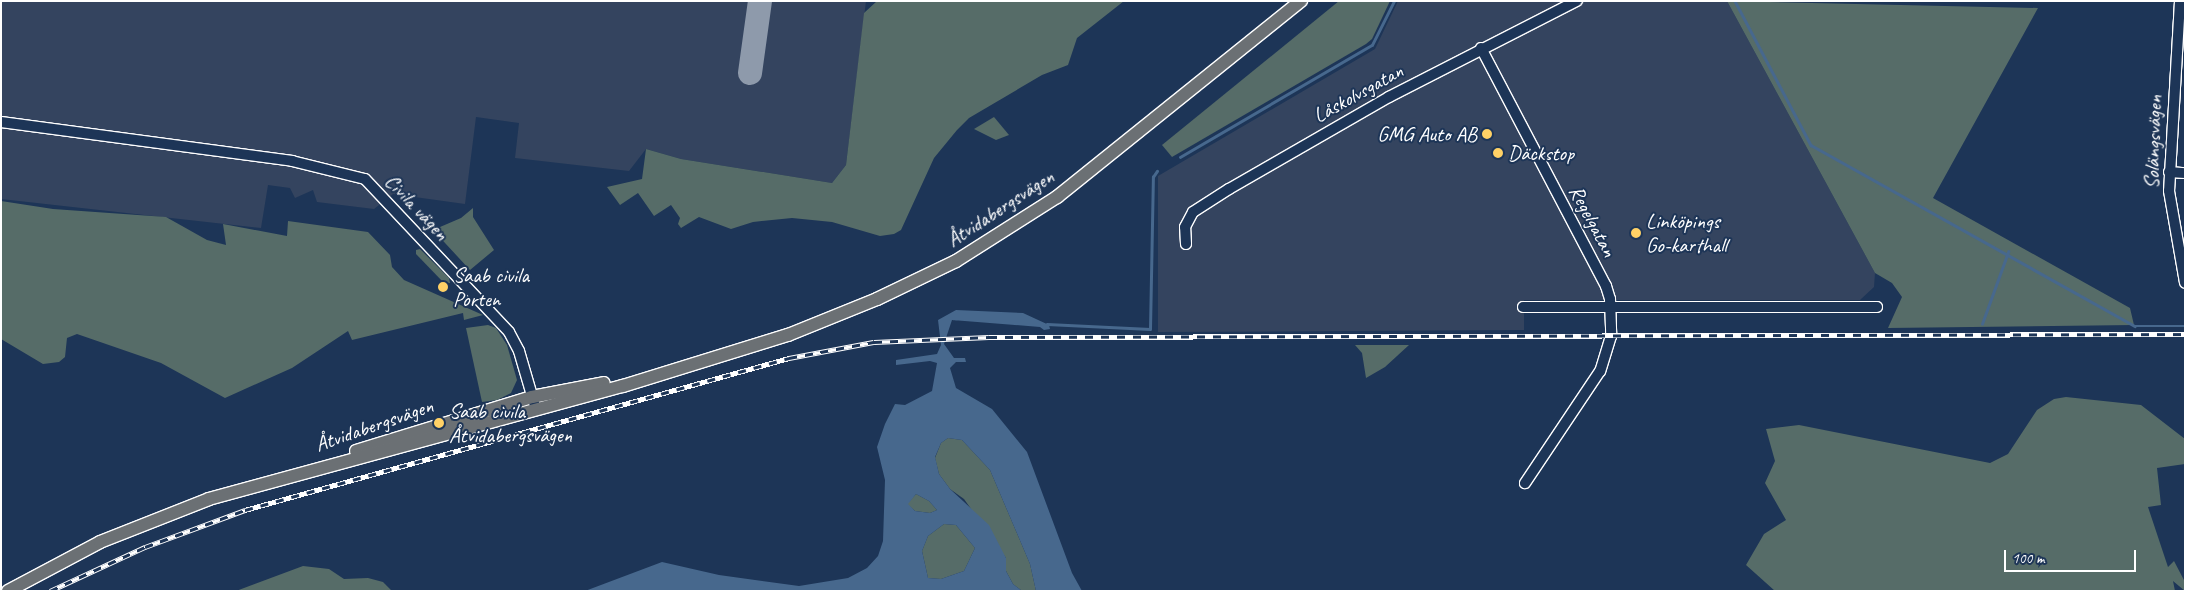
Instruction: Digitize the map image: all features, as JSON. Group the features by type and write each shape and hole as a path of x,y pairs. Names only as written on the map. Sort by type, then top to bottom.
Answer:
{"main road":[{"name":"Åtvidabergsvägen","path":"8,591 129,530 209,499 534,404 675,369 746,349 835,317 920,279 990,242 1087,175 1301,1"}],"street":[{"name":"Låskolvsgatan","path":"1186,244 1188,220 1202,206 1314,139 1481,48 1577,1"},
{"name":"Solängsvägen","path":"2180,1 2169,172 2170,205 2185,283"},
{"name":"Regelgatan","path":"1481,48 1606,286 1610,307 1609,347 1600,371 1525,483"},
{"name":"Civila vägen","path":"1,122 292,160 365,179 509,332 519,351 534,404"},
{"path":"2169,172 2185,173"},
{"path":"1523,307 1878,307"}],"shaded area":[{"path":"1,1 866,1 846,165 832,183 681,159 646,149 629,171 515,158 519,123 476,117 465,204 393,194 374,209 317,202 313,190 295,198 290,188 268,185 261,228 1,199"},
{"path":"1398,1 1727,1 1875,273 1874,287 1860,300 1524,300 1524,330 1158,332 1158,176 1375,49"},
{"path":"956,310 1023,313 1049,325 1050,329 1044,330 1040,327 952,320 944,344 954,358 965,358 966,362 956,362 950,368 956,388 992,409 1027,452 1072,573 1082,591 1036,591 1030,564 990,470 962,440 948,438 941,443 935,457 939,474 950,489 989,525 1006,558 1006,571 1013,584 1022,591 585,591 662,562 719,575 799,586 848,578 867,568 878,556 883,541 885,480 877,447 885,424 895,404 905,405 932,391 937,363 930,361 896,365 896,360 937,354 941,345 938,320","holes":["916,494 929,501 937,510 930,513 915,511 908,504","944,524 956,525 975,548 964,571 941,579 928,578 922,551 928,536"]}],"green space":[{"path":"877,1 1124,1 1077,38 1068,65 1042,75 969,118 957,130 934,158 901,230 894,234 880,236 832,222 792,218 753,222 731,229 699,217 681,228 678,224 680,218 671,205 654,216 638,193 620,205 607,187 642,179 646,149 681,159 832,183 846,165 864,13"},
{"path":"1339,1 1390,1 1372,39 1366,44 1172,157 1162,145"},
{"path":"1727,1 2038,8 1933,198 2130,308 2134,325 1888,328 1902,297 1892,283 1875,273"},
{"path":"994,117 1009,135 996,140 974,129"},
{"path":"1,201 53,209 166,217 207,240 226,245 223,224 287,236 288,221 368,232 390,255 392,267 404,280 483,315 464,320 463,313 352,340 348,331 292,368 225,398 161,363 77,334 67,338 65,357 59,362 43,364 1,339"},
{"path":"473,208 473,217 494,250 470,270 433,230 461,218"},
{"path":"420,249 449,278 450,283 444,283 416,254 416,250"},
{"path":"488,325 496,328 507,345 517,380 511,393 497,400 482,402 466,328"},
{"path":"1355,345 1409,345 1385,367 1366,378 1362,353"},
{"path":"2066,397 2141,405 2185,439 2185,464 2157,468 2161,505 2148,507 2168,567 2174,561 2185,582 2185,591 2173,581 2175,591 1775,591 1746,565 1764,534 1786,520 1765,483 1775,461 1766,429 1799,425 1990,463 2008,454 2037,410 2054,399"},
{"path":"948,438 962,440 990,470 1030,564 1036,591 1022,591 1013,584 1006,571 1006,558 964,499 950,489 939,474 935,458 941,443"},
{"path":"916,494 929,501 937,510 930,513 915,511 907,504"},
{"path":"944,524 956,525 975,548 964,571 941,579 928,578 922,551 928,536"},
{"path":"303,566 329,569 344,579 368,578 383,582 392,591 236,591"}],"waterway":[{"path":"1180,157 1372,45 1394,1"},
{"path":"1735,1 1811,145 2135,326 2185,326"},
{"path":"1047,324 1150,329 1153,177 1157,171"},
{"path":"1982,324 2008,252"}],"taxiway":[{"path":"750,73 760,1"}],"railway":[{"path":"50,591 145,547 245,510 789,358 874,342 989,337 2185,334"}],"place":[{"name":"GMG Auto AB","path":"1487,134"},
{"name":"Däckstop","path":"1498,153"},
{"name":"Linköpings Go-karthall","path":"1636,233"},
{"name":"Saab civila Porten","path":"443,287"},
{"name":"Saab civila Åtvidabergsvägen","path":"439,423"}]}
